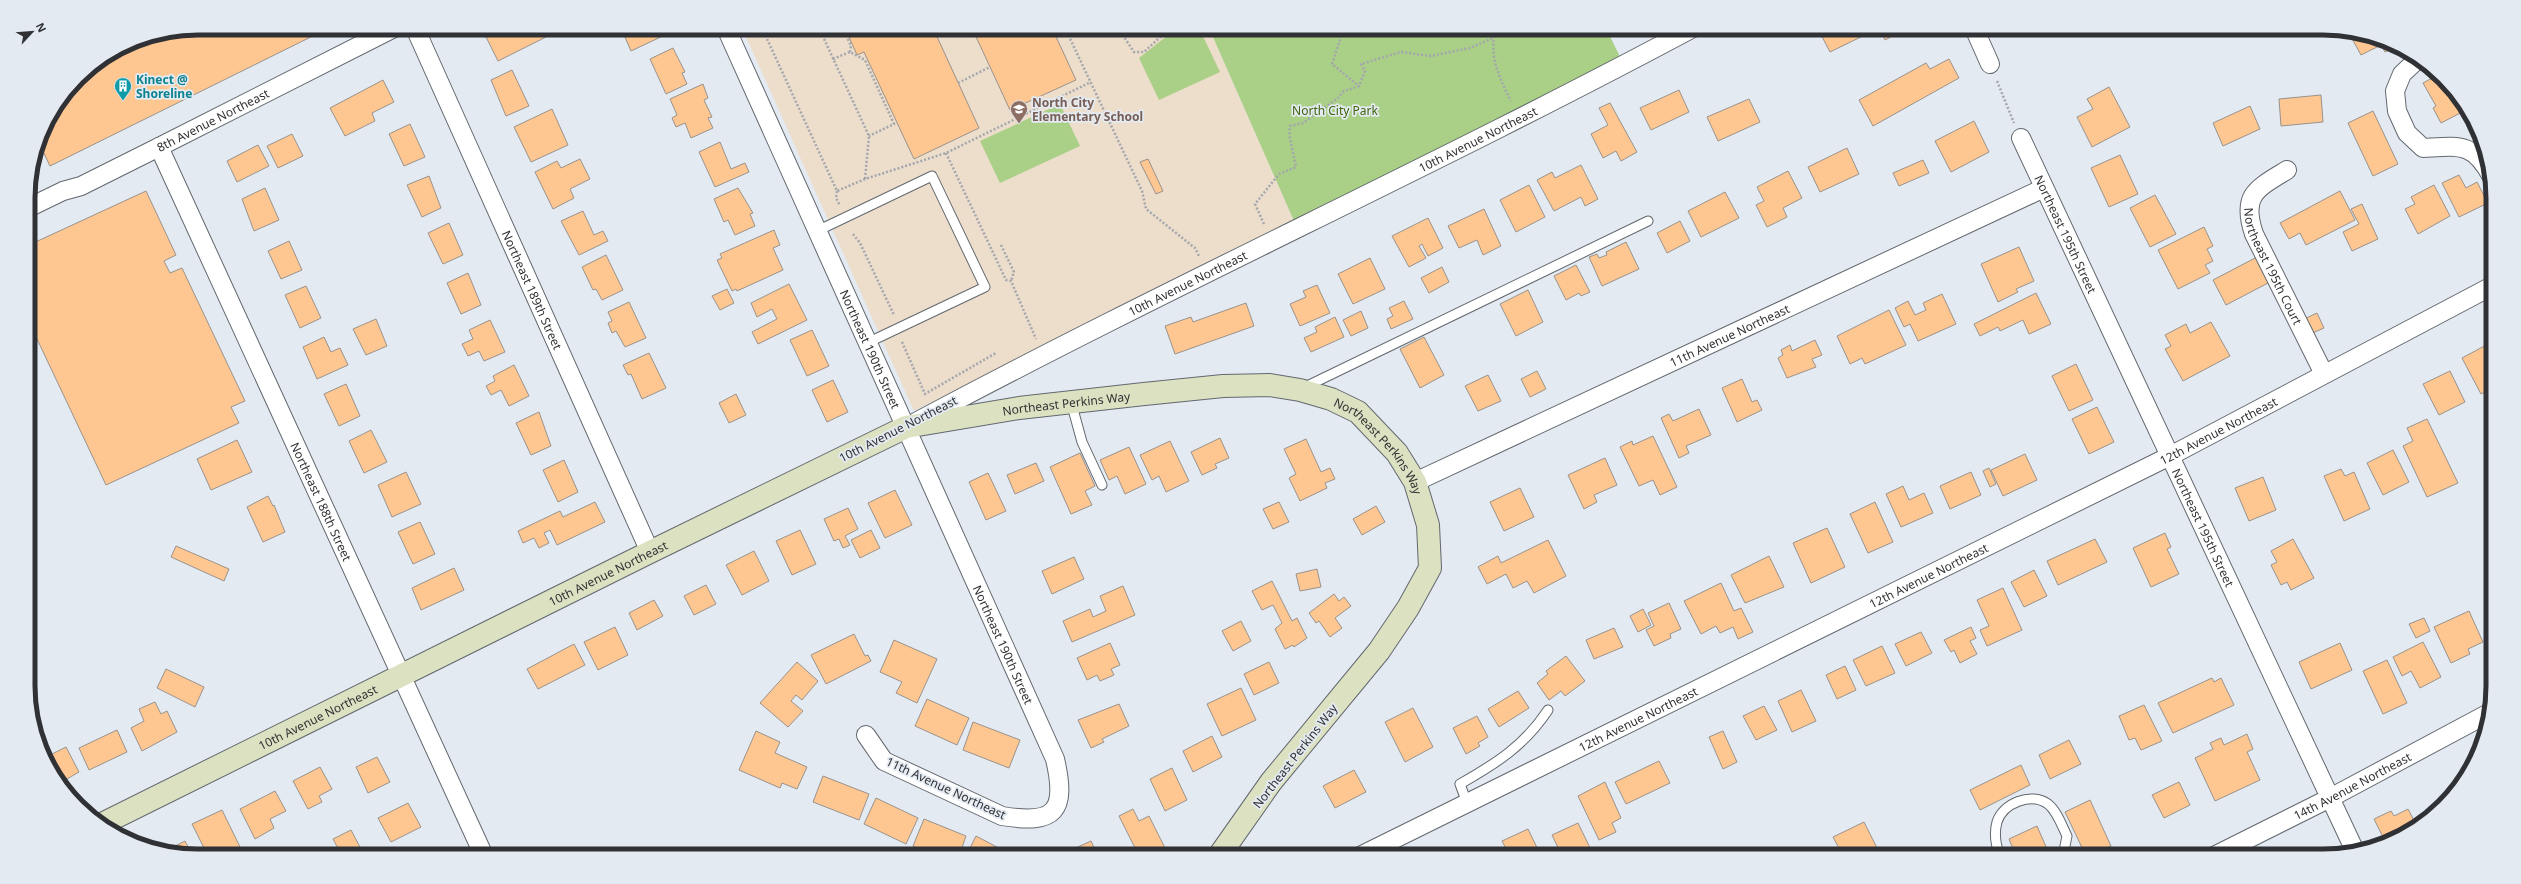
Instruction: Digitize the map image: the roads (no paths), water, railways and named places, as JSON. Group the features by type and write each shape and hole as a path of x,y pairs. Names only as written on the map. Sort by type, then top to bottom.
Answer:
{"main road":[{"name":"Northeast Perkins Way","path":"906,427 1019,408 1071,402 1223,386 1270,386 1300,390 1331,399 1358,412 1397,453 1415,482 1428,525 1430,568 1408,608 1379,651 1271,782 1224,849"},
{"name":"10th Avenue Northeast","path":"107,822 650,552 906,427"}],"street":[{"name":"8th Avenue Northeast","path":"35,204 62,190 81,186 380,35"},
{"name":"Northeast 189th Street","path":"418,35 650,552"},
{"name":"Northeast 190th Street","path":"729,35 1055,759 1061,792 1059,805"},
{"name":"10th Avenue Northeast","path":"906,427 1043,355 1519,118 1680,35"},
{"path":"1977,35 1990,64"},
{"path":"2414,62 2402,74 2395,90 2397,111 2407,133 2423,148 2464,147 2481,158"},
{"name":"Northeast 195th Street","path":"2021,138 2352,846"},
{"name":"Northeast 188th Street","path":"160,147 399,676 481,849"},
{"name":"Northeast 195th Court","path":"2287,170 2259,187 2252,197 2248,215 2254,234 2324,374"},
{"name":"11th Avenue Northeast","path":"1415,482 2044,188"},
{"name":"12th Avenue Northeast","path":"1374,849 2170,456 2486,289"},
{"name":"14th Avenue Northeast","path":"2228,849 2330,798 2483,715"},
{"name":"11th Avenue Northeast","path":"866,735 884,761 1002,816 1021,820 1038,818 1052,813 1059,805"}],"lane":[{"path":"817,231 932,176 985,287 867,343"},
{"path":"1300,390 1648,220"},
{"path":"1071,402 1082,442 1102,485"},
{"path":"1467,804 1460,784 1502,760 1535,730 1548,710"},
{"path":"1997,849 1997,822 2006,808 2026,799 2037,798 2049,805 2067,836 2064,849"}],"place":[{"name":"Kinect @ Shoreline","path":"123,101"},
{"name":"North City Elementary School","path":"1019,124"}],"park label":[{"name":"North City Park","path":"1335,110"}]}
